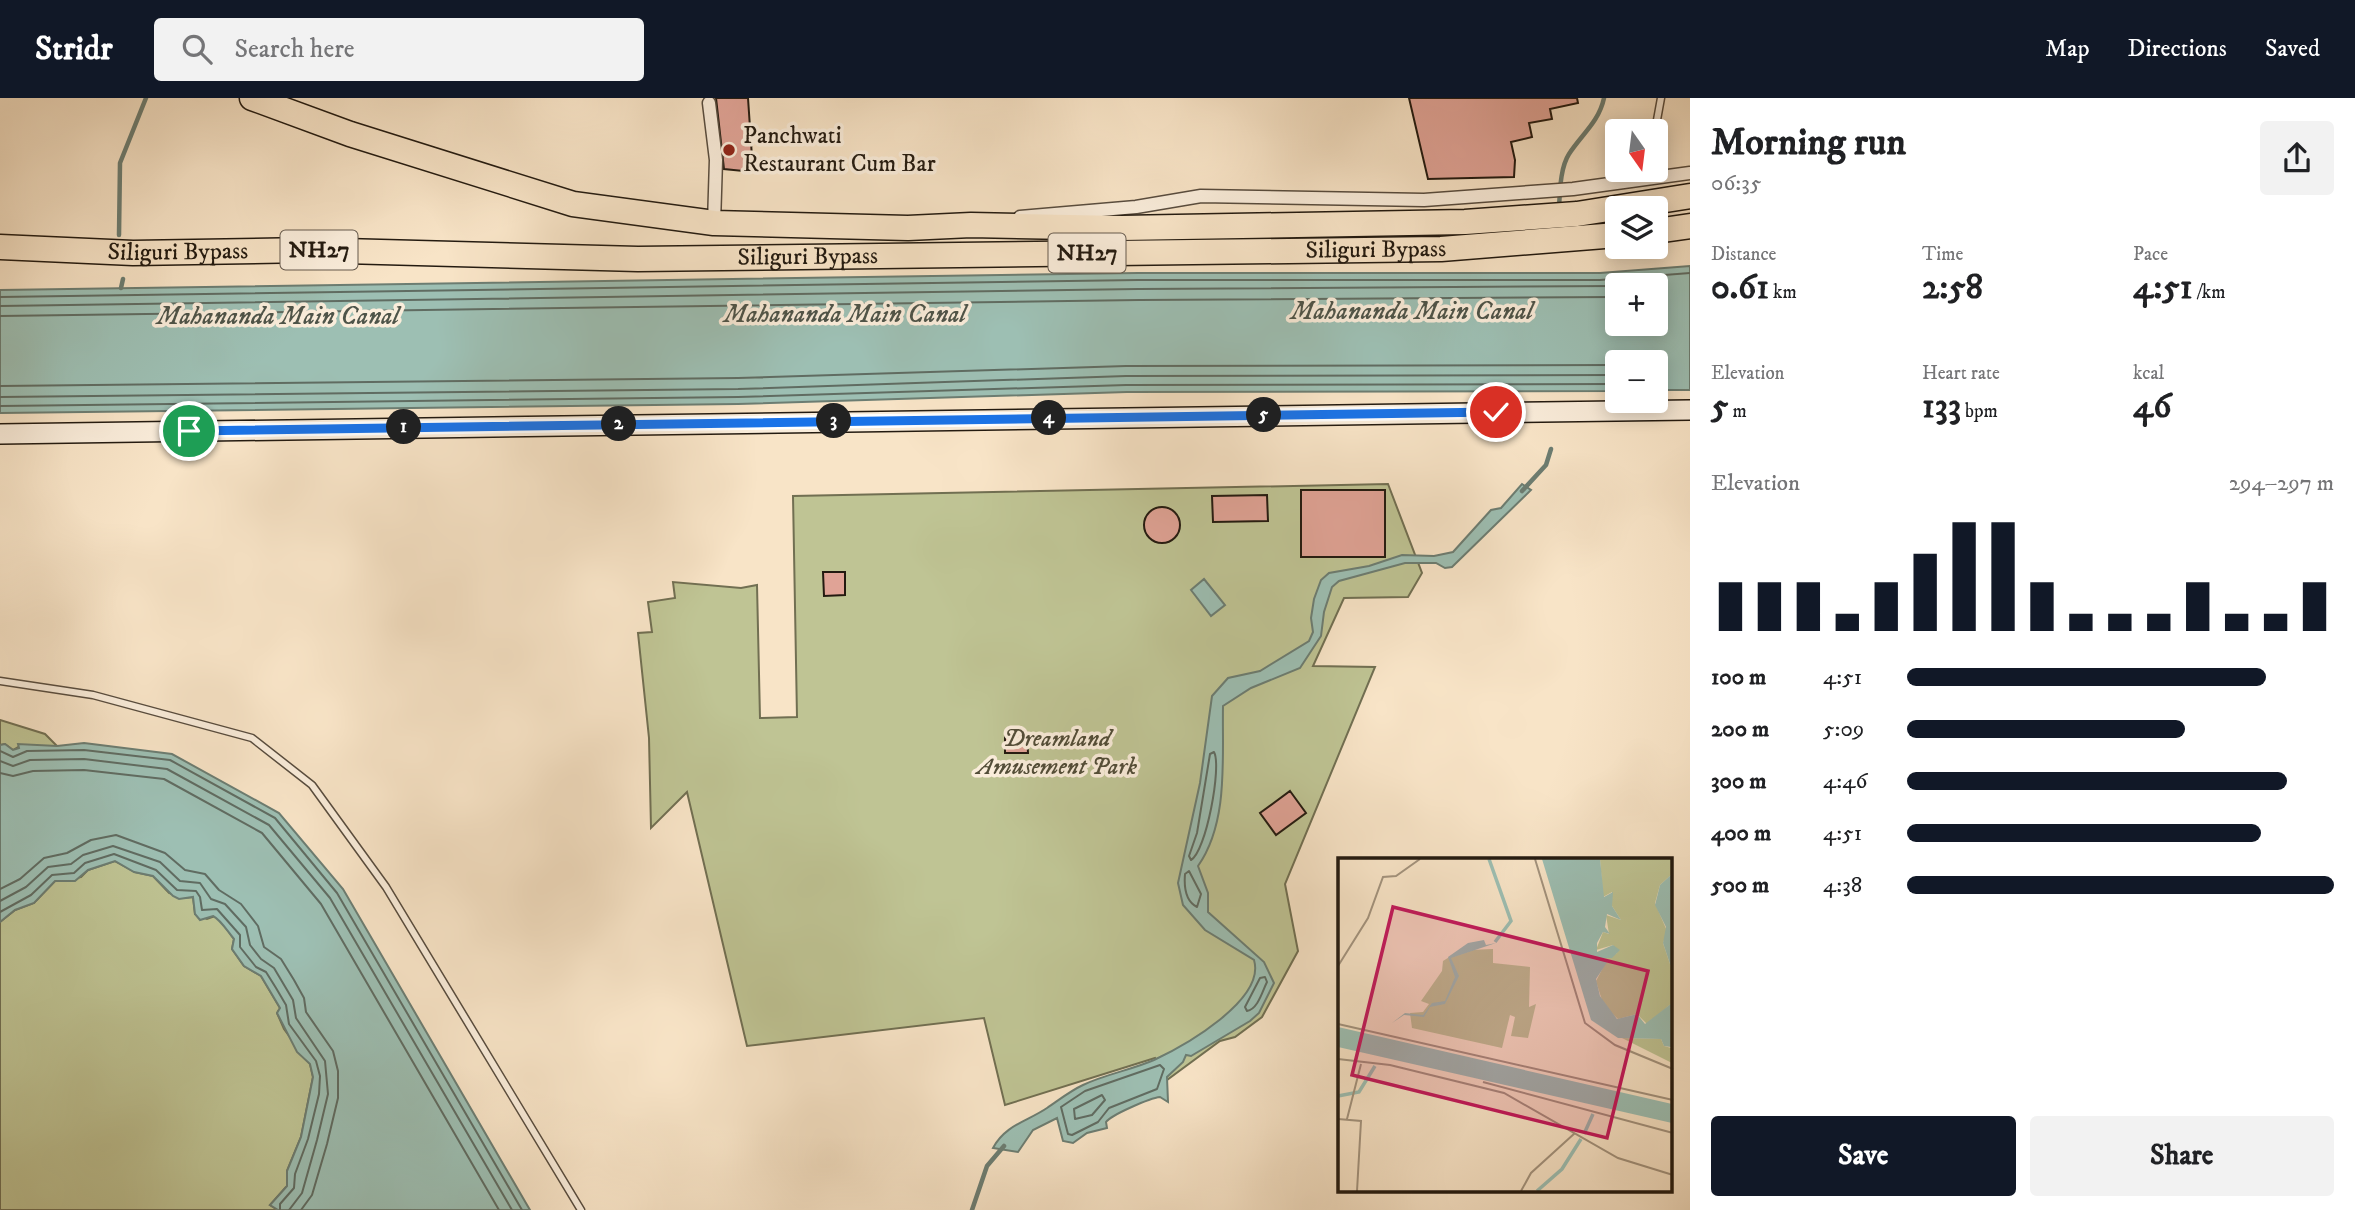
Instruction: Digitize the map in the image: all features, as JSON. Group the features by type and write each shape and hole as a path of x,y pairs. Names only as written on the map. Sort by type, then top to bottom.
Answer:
{"highway":[{"name":"NH27","path":"252,98 350,134 573,204 714,223 908,228 971,225 1163,227 1465,222 1533,204 1577,214 1690,196"},
{"path":"1668,229 1690,226"},
{"name":"Siliguri Bypass","path":"0,247 133,253 307,250 638,259 1441,249 1605,236"}],"street":[{"path":"709,103 716,160 714,223"},
{"path":"1668,174 1690,173"},
{"path":"1533,204 1573,189 1610,182"},
{"path":"0,434 1690,411"}],"lane":[{"path":"1657,119 1661,98"},
{"path":"0,681 93,695 252,738 312,785 386,887 581,1210"}],"green space":[{"name":"Dreamland Amusement Park","path":"1388,484 1422,573 1408,597 1344,598 1313,666 1375,667 1285,884 1298,951 1262,1017 1235,1037 1220,1041 1167,1080 1155,1058 1005,1105 984,1018 747,1046 687,792 651,828 649,738 638,633 652,632 648,602 675,598 673,582 741,588 757,585 760,718 797,717 793,496"},
{"path":"0,720 45,734 57,746 20,746 13,750 5,744 0,745"},
{"path":"115,861 135,872 153,876 169,893 183,898 193,897 195,914 207,919 215,916 218,919 234,939 232,949 244,966 261,976 280,1008 277,1013 284,1029 310,1064 313,1077 301,1137 287,1171 287,1186 270,1205 278,1210 0,1210 0,922 15,910 34,903 55,881 81,877 88,870"}],"water":[{"name":"Mahananda Main Canal","path":"1690,266 1690,390 1668,390 1668,350 1605,350 1605,391 1127,392 738,404 0,413 0,290 1138,273 1600,273"},
{"path":"1522,484 1531,490 1452,567 1445,568 1436,563 1405,563 1339,581 1332,587 1324,612 1321,636 1300,668 1251,688 1223,706 1223,767 1219,809 1208,849 1198,866 1208,893 1208,912 1264,962 1274,983 1259,1013 1191,1056 1186,1055 1183,1062 1167,1077 1168,1102 1160,1097 1131,1107 1109,1119 1106,1122 1107,1128 1087,1133 1073,1143 1063,1141 1057,1118 1033,1130 1018,1152 993,1148 1010,1129 1040,1113 1078,1087 1154,1060 1202,1033 1236,1006 1248,991 1254,975 1254,960 1205,930 1183,905 1178,883 1200,783 1212,696 1228,678 1260,671 1309,641 1313,632 1311,618 1314,599 1321,580 1329,573 1369,566 1402,555 1434,556 1453,552 1491,510 1501,508"},
{"path":"1204,579 1225,605 1211,616 1191,590"},
{"path":"84,743 172,754 279,813 343,889 530,1210 278,1210 270,1205 287,1186 287,1171 301,1137 313,1077 310,1064 297,1052 277,1013 280,1008 261,976 244,966 232,949 234,939 222,923 213,916 200,920 195,914 193,897 179,899 153,876 134,872 115,861 88,870 75,881 55,881 34,903 15,910 0,922 0,745 5,744 13,750 19,748 18,744 57,746"}],"building":[{"name":"Panchwati Restaurant Cum Bar","path":"716,98 748,98 753,172 724,169"},
{"path":"1409,98 1577,98 1578,103 1550,109 1552,119 1529,123 1532,137 1511,142 1515,160 1514,177 1428,179"},
{"path":"1301,490 1385,490 1385,557 1301,557"},
{"path":"1267,495 1268,521 1213,522 1212,496"},
{"path":"1162,507 1175,512 1180,525 1175,538 1162,543 1149,538 1144,525 1149,512"},
{"path":"823,572 845,572 845,595 824,596"},
{"path":"1005,734 1027,734 1028,753 1005,753"},
{"path":"1290,791 1306,813 1276,835 1260,813"}],"waterway":[{"path":"119,235 120,163 146,98"},
{"path":"1559,208 1566,160 1594,121 1604,98"},
{"path":"121,288 123,279"},
{"path":"1522,491 1546,465 1551,449"},
{"path":"972,1210 987,1166 1004,1146"}],"place":[{"name":"Panchwati Restaurant Cum Bar","path":"729,150"}],"route":[{"path":"189,431 1496,412"}]}
